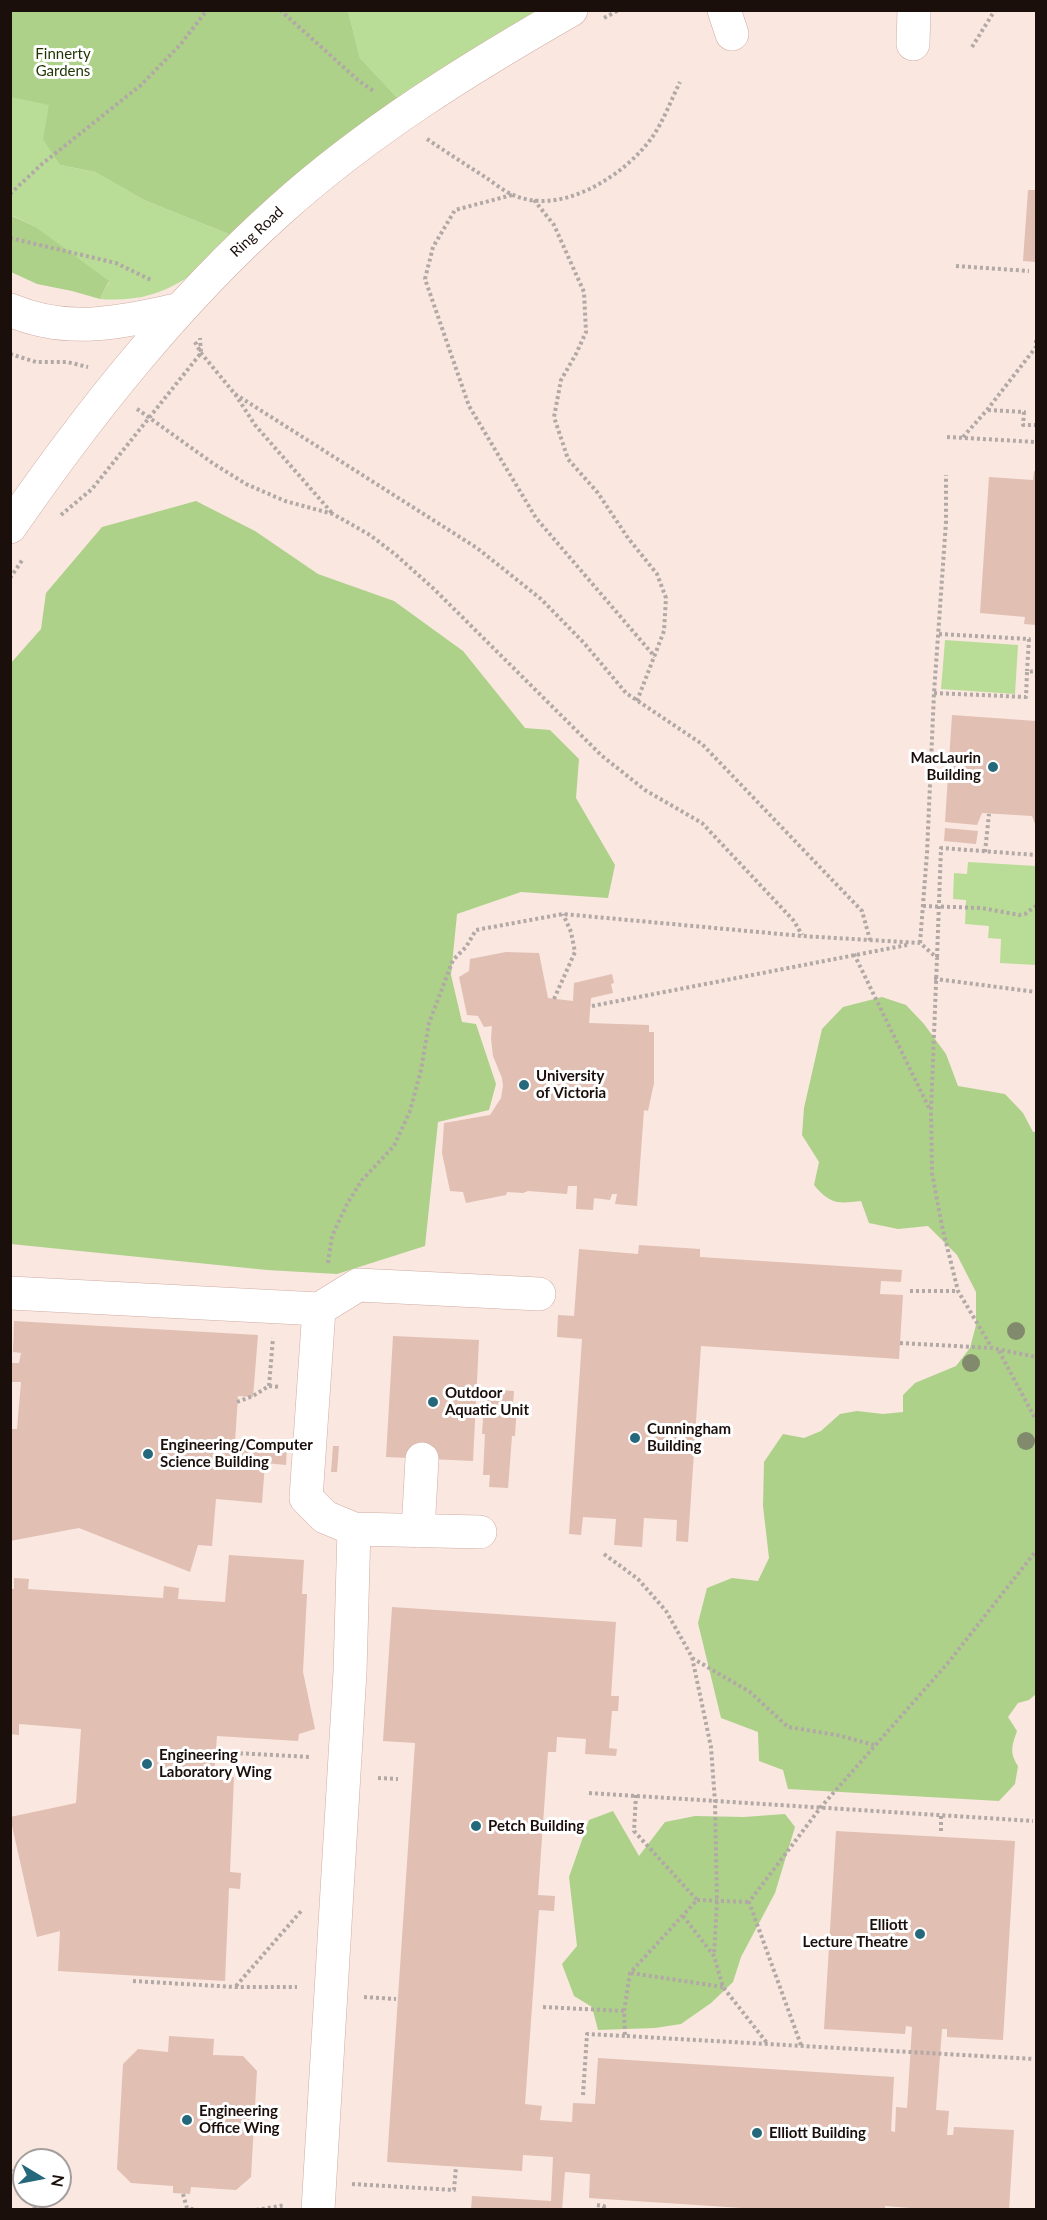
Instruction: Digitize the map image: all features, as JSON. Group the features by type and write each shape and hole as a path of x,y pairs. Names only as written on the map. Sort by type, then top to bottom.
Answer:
{"street":[{"name":"Ring Road","path":"10,527 39,485 177,310 280,210 401,116 494,54 571,10"},
{"path":"913,44 914,10"},
{"path":"10,309 50,322 78,325 105,324 177,310"},
{"path":"10,1293 275,1307 326,1304 358,1286 539,1294"},
{"path":"326,1304 306,1498 326,1517 354,1529 480,1532"},
{"path":"418,1531 422,1459"},
{"path":"318,2196 345,1759 354,1529"}],"path":[{"path":"10,194 42,164 141,85 180,45 207,10"},
{"path":"280,10 359,81 388,102 417,132 512,195 534,200 554,201 575,196 603,182 653,136 680,82"},
{"path":"972,47 995,10"},
{"path":"512,195 455,210 433,247 424,279 469,406 536,518 655,657"},
{"path":"534,200 554,225 584,292 586,332 561,380 554,417 568,459 598,493 628,538 657,574 666,598 664,632 638,701"},
{"path":"10,238 116,263 158,284 177,310 201,352 235,394 255,425 333,514"},
{"path":"956,266 1029,272"},
{"path":"963,437 1036,347 1036,338"},
{"path":"58,518 92,489 201,352"},
{"path":"10,354 36,362 67,362 88,367 148,418 246,484 285,501 333,514 370,536 415,572 601,755 645,790 702,823 794,921 802,936"},
{"path":"235,394 477,548 541,599 584,643 626,693 702,744 730,772 862,911 870,940"},
{"path":"987,410 1024,412 1023,425 1036,425"},
{"path":"947,437 1036,442"},
{"path":"918,943 923,906 946,522 946,475"},
{"path":"10,578 25,556"},
{"path":"934,693 1026,697 1029,639 939,634"},
{"path":"1027,672 1036,671"},
{"path":"985,852 989,814"},
{"path":"992,1348 958,1291 932,1173 930,1111 941,848 1036,855"},
{"path":"923,906 982,908 1019,915 1025,914 1036,906"},
{"path":"554,999 575,952 571,932 562,914"},
{"path":"326,1304 327,1268 332,1236 347,1204 362,1180 394,1146 410,1111 421,1070 429,1023 453,960 466,947 476,930 562,914 802,936 918,943 937,958"},
{"path":"592,1006 918,943"},
{"path":"854,954 930,1111"},
{"path":"936,980 1036,992"},
{"path":"910,1291 958,1291"},
{"path":"237,1402 254,1396 269,1386 275,1307"},
{"path":"900,1343 992,1348 1036,1357"},
{"path":"999,1350 1036,1420"},
{"path":"748,1902 821,1806 947,1664 1036,1551"},
{"path":"604,1554 638,1579 666,1611 692,1657 711,1747 715,1802 717,1901 714,1956 723,1987 767,2043"},
{"path":"692,1657 750,1692 788,1727 837,1735 874,1745"},
{"path":"216,1752 345,1759"},
{"path":"589,1793 1033,1821"},
{"path":"636,1795 634,1831 697,1900 748,1902"},
{"path":"941,1816 941,1834"},
{"path":"625,2036 624,2011 630,1973 697,1900"},
{"path":"748,1902 801,2045"},
{"path":"235,1987 308,1903"},
{"path":"683,1916 714,1956"},
{"path":"630,1973 723,1987"},
{"path":"133,1981 235,1987 331,1987"},
{"path":"377,1997 396,1999"},
{"path":"543,2007 624,2011"},
{"path":"583,2095 587,2034 1034,2059"},
{"path":"318,2196 454,2190 456,2167"},
{"path":"183,2194 187,2208 198,2210"},
{"path":"597,2205 604,2206 604,2210"}],"shaded area":[{"name":"University of Victoria","path":"11,11 1036,11 1036,2209 11,2210"}],"green space":[{"name":"Finnerty Gardens","path":"10,11 189,11 60,165 95,172 144,200 236,237 191,275 159,292 142,297 100,299 109,282 36,227 11,215"},
{"name":"Finnerty Gardens","path":"10,11 348,11 360,58 403,104 236,237 144,200 95,172 60,165 43,139 49,105 11,97"},
{"path":"348,11 536,11 498,34 403,104 360,58"},
{"path":"10,215 36,227 109,281 100,299 37,284 11,272"},
{"path":"196,501 255,531 318,574 394,601 463,651 525,728 550,730 579,759 576,798 615,865 608,898 521,892 457,914 451,975 462,1022 476,1024 496,1084 489,1110 438,1122 425,1246 337,1274 267,1270 11,1244 11,663 41,629 46,593 102,527"},
{"path":"945,640 1018,645 1015,694 941,689"},
{"path":"968,862 1036,866 1036,965 1000,963 1001,939 988,938 989,926 965,924 966,900 953,899 954,873 967,874"},
{"path":"882,997 906,1005 924,1024 946,1054 958,1086 1005,1094 1023,1113 1033,1132 1036,1132 1036,1694 1029,1700 1018,1703 1008,1717 1017,1731 1012,1749 1018,1766 1015,1784 999,1801 788,1789 783,1770 759,1761 758,1732 721,1718 698,1623 707,1588 732,1578 758,1581 769,1558 763,1506 764,1462 783,1434 804,1438 821,1431 840,1414 857,1411 883,1414 903,1412 903,1395 915,1383 956,1366 970,1348 976,1325 976,1292 957,1255 928,1226 898,1229 869,1223 861,1201 834,1201 814,1185 819,1162 802,1135 804,1108 822,1029 843,1007"},
{"path":"613,1811 639,1856 665,1822 695,1816 744,1817 785,1814 795,1827 775,1893 741,1957 733,1982 711,2003 681,2024 655,2028 598,2030 592,2007 574,1996 562,1964 577,1946 569,1877 589,1820"}],"building":[{"path":"1028,190 1036,190 1036,262 1023,261"},
{"path":"1034,471 1036,471 1036,625 1024,624 1025,617 980,613 989,477 1033,480"},
{"name":"MacLaurin Building","path":"952,715 1036,721 1036,827 1032,816 982,813 977,825 945,822"},
{"path":"945,828 978,831 976,844 944,841"},
{"path":"506,952 539,953 548,998 573,1001 574,983 612,974 613,993 591,998 589,1023 649,1025 649,1032 654,1032 654,1083 648,1111 644,1110 637,1206 615,1204 617,1194 612,1194 610,1200 594,1198 593,1210 576,1209 577,1186 568,1186 567,1194 507,1192 506,1195 466,1203 463,1192 450,1191 442,1153 444,1123 490,1115 501,1098 503,1086 493,1056 492,1026 484,1027 478,1016 467,1015 459,977 469,971 470,959"},
{"name":"Cunningham Building","path":"639,1245 700,1249 700,1257 902,1270 901,1282 881,1281 880,1294 903,1295 899,1359 701,1346 688,1542 676,1541 677,1520 644,1518 642,1547 614,1545 616,1519 583,1517 581,1535 569,1534 582,1339 557,1337 558,1315 574,1316 579,1249 638,1254"},
{"name":"Engineering/Computer Science Building","path":"14,1321 258,1335 253,1397 238,1396 235,1442 287,1445 286,1465 265,1463 262,1503 216,1499 212,1546 198,1545 190,1572 79,1528 10,1541 10,1429 17,1429 21,1382 10,1382 10,1363 19,1363 21,1353 13,1352"},
{"name":"Outdoor Aquatic Unit","path":"393,1336 479,1340 473,1461 386,1457"},
{"path":"488,1389 514,1391 513,1405 517,1405 508,1488 489,1487 490,1475 483,1475 485,1434 482,1434 484,1404 487,1404"},
{"path":"333,1446 339,1446 337,1472 331,1472"},
{"name":"Engineering Laboratory Wing","path":"229,1555 304,1560 302,1594 307,1594 303,1672 315,1729 299,1734 298,1741 217,1736 214,1775 234,1777 230,1872 241,1873 240,1889 229,1888 225,1981 58,1971 60,1931 37,1937 10,1817 76,1803 81,1729 19,1724 19,1735 10,1734 10,1589 14,1589 14,1578 29,1579 28,1589 163,1598 164,1586 179,1588 178,1599 225,1602"},
{"path":"392,1607 616,1622 611,1696 619,1696 618,1711 612,1711 609,1748 617,1749 616,1756 585,1754 586,1739 557,1737 556,1752 548,1752 538,1895 555,1896 554,1911 539,1910 525,2104 542,2106 540,2120 572,2122 573,2103 595,2104 598,2058 894,2077 891,2131 895,2132 896,2107 907,2108 912,2027 906,2026 905,2034 824,2029 836,1831 1015,1841 1003,2040 947,2037 947,2029 942,2029 936,2110 949,2111 947,2135 953,2135 954,2127 1014,2130 1009,2210 937,2210 885,2206 885,2210 773,2210 589,2198 590,2174 565,2172 562,2210 471,2210 472,2196 551,2201 553,2157 523,2155 522,2171 387,2162 415,1743 383,1741"},
{"name":"Engineering Office Wing","path":"169,2036 214,2039 213,2055 243,2056 257,2071 251,2177 236,2190 191,2187 190,2194 173,2193 173,2186 131,2183 117,2169 123,2064 138,2049 168,2052"}],"place":[{"name":"MacLaurin Building","path":"993,767"},
{"name":"University of Victoria","path":"524,1085"},
{"name":"Outdoor Aquatic Unit","path":"433,1402"},
{"name":"Cunningham Building","path":"635,1438"},
{"name":"Engineering/Computer Science Building","path":"148,1454"},
{"name":"Engineering Laboratory Wing","path":"147,1764"},
{"name":"Petch Building","path":"476,1826"},
{"name":"Elliott Lecture Theatre","path":"920,1934"},
{"name":"Engineering Office Wing","path":"187,2120"},
{"name":"Elliott Building","path":"757,2133"}]}
